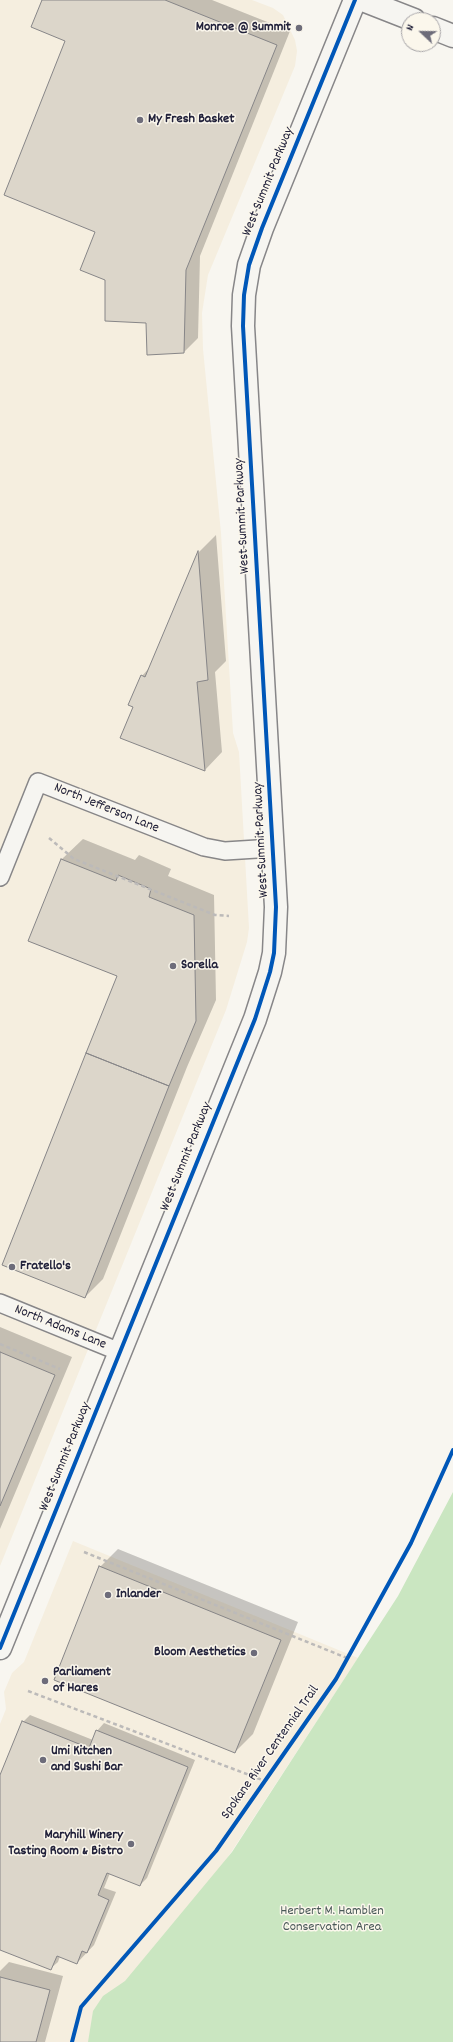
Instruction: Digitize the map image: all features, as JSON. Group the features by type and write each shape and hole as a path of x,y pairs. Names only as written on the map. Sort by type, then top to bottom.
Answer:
{"street":[{"name":"West Summit Parkway","path":"0,1648 255,1019 265,990 272,959 276,931 273,848 243,326 244,295 249,265 259,234 355,0"},
{"path":"363,0 401,15"},
{"path":"441,31 453,36"}],"lane":[{"name":"North Jefferson Lane","path":"0,876 38,782 208,848 225,851 273,848"},
{"name":"North Adams Lane","path":"0,1303 120,1352"}],"path":[{"path":"49,838 74,859 215,915 229,916"},
{"path":"0,1344 60,1369"},
{"path":"84,1552 347,1658"},
{"path":"343,1665 351,1651"},
{"path":"28,1691 265,1781"}],"shaded area":[{"path":"0,0 252,0 273,8 283,15 295,40 297,51 295,66 208,275 202,313 203,349 221,533 233,733 239,752 249,928 247,942 226,1010 0,1566"},
{"path":"73,1541 358,1658 213,1880 101,2042 0,2042 0,1724 6,1709 4,1692 12,1673 24,1662"}],"green space":[{"name":"Herbert M. Hamblen Conservation Area","path":"453,1492 453,2042 88,2042 93,2011 103,1996 125,1981 232,1852 398,1596"}],"building":[{"name":"My Fresh Basket","path":"42,0 165,0 277,45 186,270 184,353 147,355 146,323 105,321 105,280 80,270 95,232 4,195 65,41 31,27"},
{"path":"198,551 208,680 197,682 205,771 120,738 133,707 128,705 141,675 145,677"},
{"path":"61,859 116,881 118,875 151,889 149,897 194,915 196,1021 169,1086 86,1053 117,976 28,941"},
{"path":"86,1053 169,1086 85,1298 2,1265"},
{"path":"0,1352 55,1375 0,1506"},
{"path":"99,1566 281,1640 235,1753 54,1680"},
{"path":"22,1721 89,1748 96,1730 188,1767 140,1886 107,1873 98,1895 109,1900 87,1953 82,1951 77,1964 57,1956 51,1970 0,1950 0,1775"},
{"path":"0,1977 50,1990 36,2042 0,2042"}],"cycle path":[{"path":"0,1648 255,1019 270,972 274,953 276,907 243,326 244,295 249,265 262,228 355,0"},
{"name":"Spokane River Centennial Trail","path":"72,2042 81,2007 216,1851 336,1679 411,1543 453,1450"}],"place":[{"name":"Monroe @ Summit","path":"299,28"},
{"name":"My Fresh Basket","path":"140,120"},
{"name":"Sorella","path":"173,966"},
{"name":"Fratello's","path":"12,1267"},
{"name":"Inlander","path":"108,1595"},
{"name":"Bloom Aesthetics","path":"254,1653"},
{"name":"Parliament of Hares","path":"45,1681"},
{"name":"Umi Kitchen and Sushi Bar","path":"43,1760"},
{"name":"Maryhill Winery Tasting Room & Bistro","path":"131,1844"}]}
